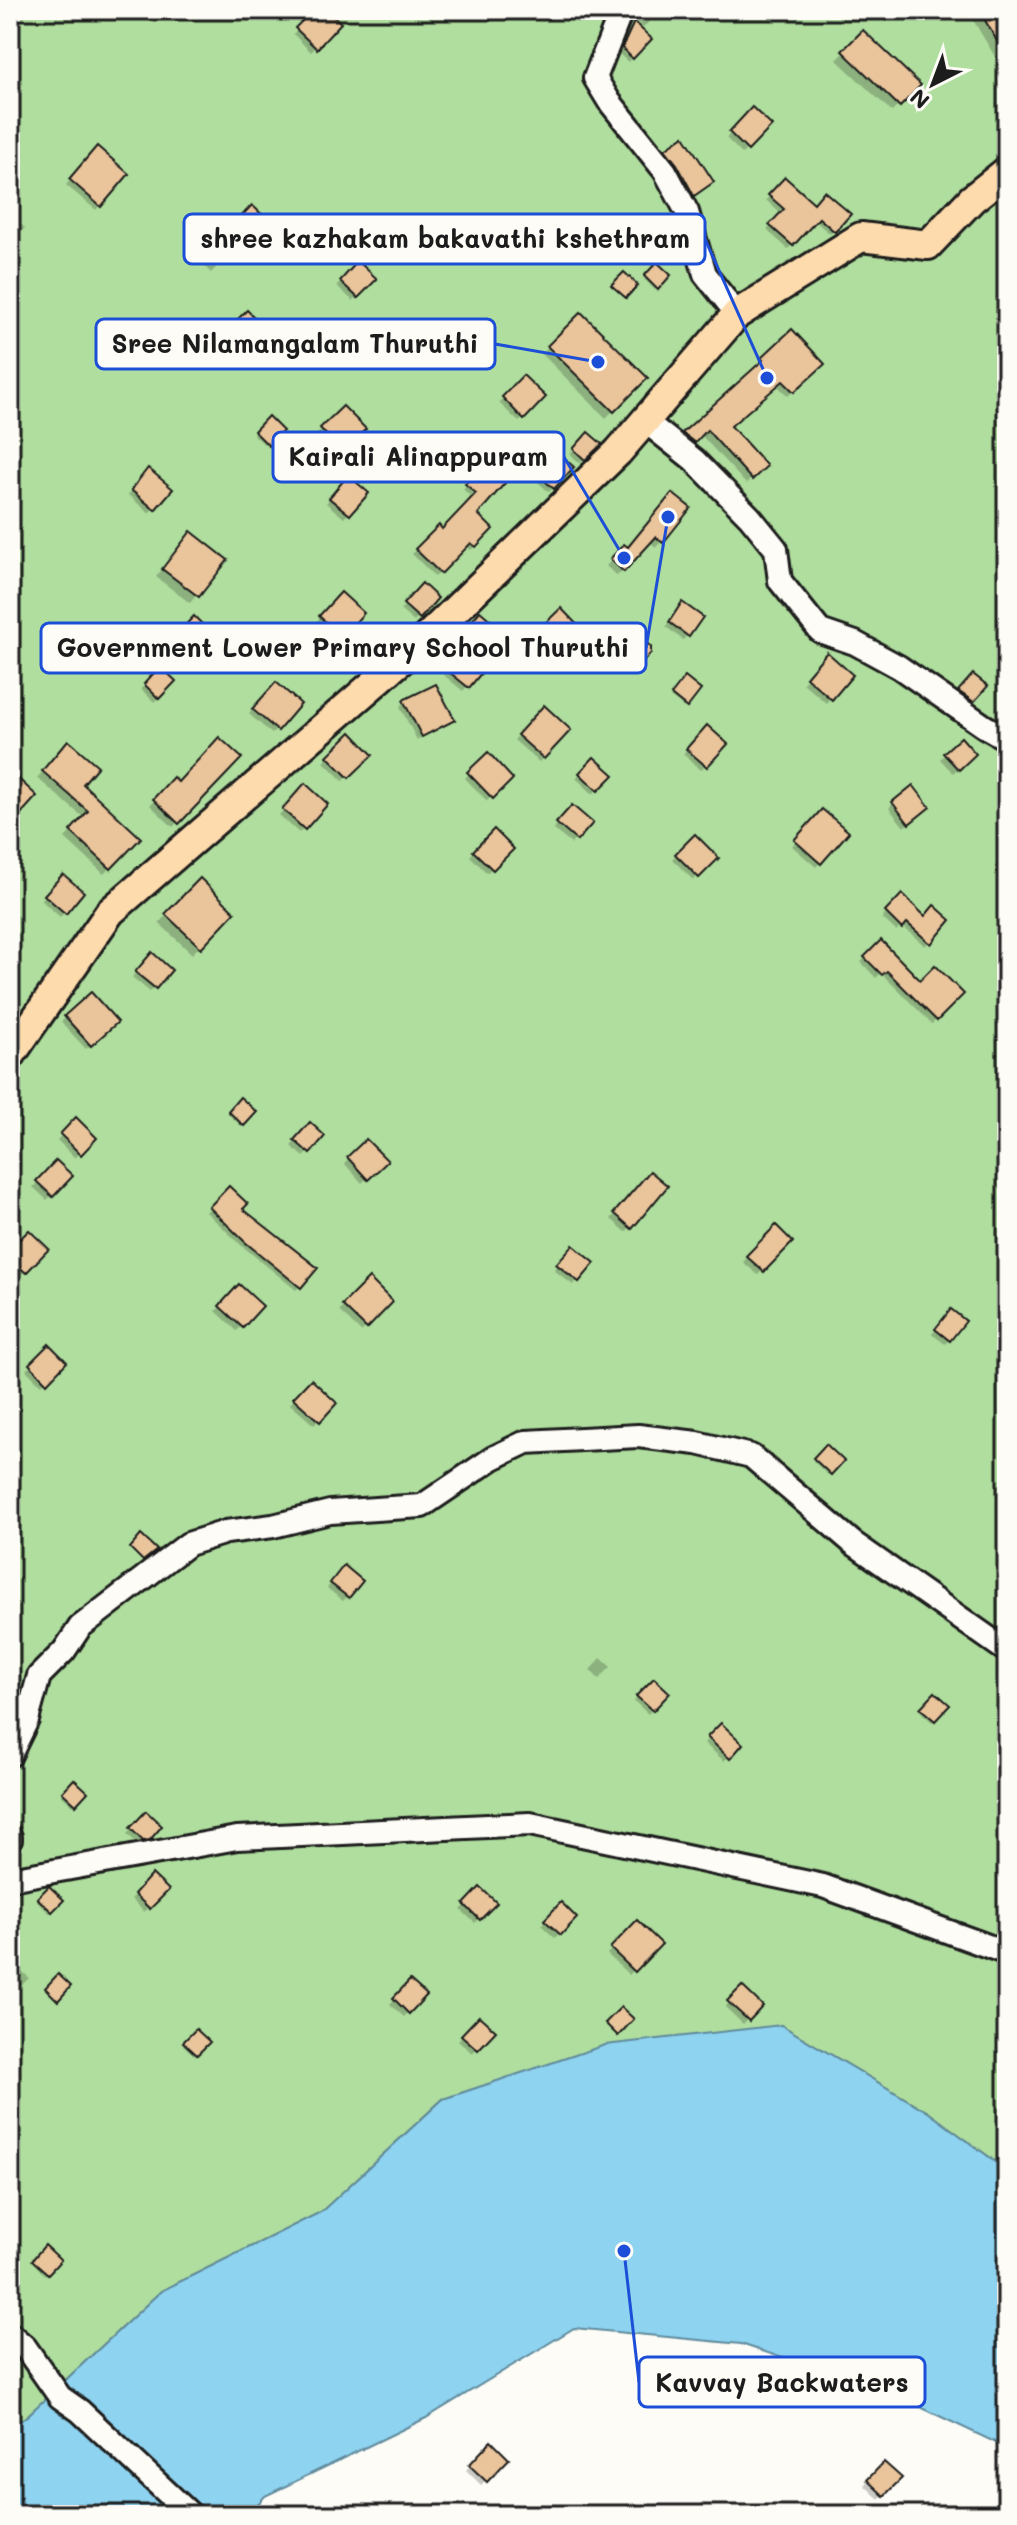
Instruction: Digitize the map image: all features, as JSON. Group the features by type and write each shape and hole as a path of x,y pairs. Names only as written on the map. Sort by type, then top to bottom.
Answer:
{"main road":[{"path":"10,1056 110,912 423,641 618,452 737,314 861,237 928,245 972,199 1007,171"}],"street":[{"path":"618,10 620,14 595,78 609,101 665,171 687,212 705,274 737,314"},
{"path":"645,421 694,460 750,517 776,549 780,581 820,631 855,643 899,667 1007,739"},
{"path":"10,1755 27,1720 39,1676 64,1651 80,1627 188,1544 226,1532 273,1526 330,1512 422,1506 493,1458 526,1442 638,1436 697,1443 751,1456 853,1543 1007,1651"},
{"path":"10,1879 237,1838 530,1824 823,1886 1007,1953"},
{"path":"10,2334 25,2347 60,2397 80,2411 191,2515"}],"green space":[{"path":"10,10 1007,10 1007,2170 928,2112 781,2025 443,2099 321,2212 161,2291 10,2429"}],"water":[{"path":"781,2025 928,2112 1007,2170 1007,2448 897,2396 741,2344 574,2328 426,2418 265,2496 248,2515 10,2515 10,2429 161,2291 321,2212 443,2099 605,2045"}],"building":[{"path":"313,10 327,10 341,23 317,49 295,28"},
{"path":"979,10 1007,10 1007,58"},
{"path":"634,22 652,39 633,59 622,48"},
{"path":"863,30 921,85 900,107 842,51"},
{"path":"752,107 772,126 748,151 729,132"},
{"path":"684,136 714,182 694,196 665,149"},
{"path":"97,146 129,174 101,207 69,179"},
{"path":"785,177 814,203 824,191 851,214 835,232 819,218 793,246 769,225 784,209 768,195"},
{"path":"252,205 271,223 253,242 234,224"},
{"path":"358,261 377,279 358,298 340,281"},
{"path":"657,262 671,275 658,290 644,276"},
{"path":"624,272 638,285 626,298 611,285"},
{"path":"247,310 265,328 248,346 229,328"},
{"path":"581,312 648,378 614,412 547,346"},
{"path":"792,329 825,364 794,392 783,381 731,426 767,466 752,480 707,430 695,443 682,433 763,360 761,358"},
{"path":"523,375 546,397 524,420 502,397"},
{"path":"343,406 366,429 342,452 320,428"},
{"path":"268,416 283,431 269,446 254,431"},
{"path":"588,432 602,444 585,460 573,449"},
{"path":"545,441 574,467 554,489 525,463"},
{"path":"485,461 497,471 502,466 512,475 478,514 493,529 476,547 471,543 441,574 415,549 439,525 442,529 476,493 465,484"},
{"path":"148,468 173,489 155,510 131,490"},
{"path":"348,475 369,493 350,515 329,498"},
{"path":"672,493 691,508 663,543 656,537 624,572 610,559 624,544 628,547"},
{"path":"191,531 228,560 199,597 162,569"},
{"path":"422,583 438,598 420,619 403,604"},
{"path":"341,592 364,613 342,637 319,616"},
{"path":"682,602 703,617 689,637 669,622"},
{"path":"561,608 584,632 561,655 538,630"},
{"path":"480,611 509,636 469,688 438,663 438,656"},
{"path":"194,616 214,636 194,657 174,637"},
{"path":"632,635 638,635 651,647 651,653 638,668 619,650"},
{"path":"827,652 853,675 832,700 806,677"},
{"path":"160,666 176,681 159,699 144,684"},
{"path":"973,674 988,686 974,702 958,691"},
{"path":"685,677 701,690 687,708 671,695"},
{"path":"276,682 301,704 278,731 252,709"},
{"path":"436,684 455,720 422,737 403,700"},
{"path":"544,705 571,730 544,759 517,735"},
{"path":"707,725 728,744 707,767 686,749"},
{"path":"351,732 373,755 349,778 327,756"},
{"path":"219,737 242,758 179,824 153,799 173,777 178,782"},
{"path":"961,737 976,754 959,770 943,753"},
{"path":"68,740 98,766 83,784 141,838 111,869 70,831 88,811 42,771"},
{"path":"488,752 513,779 493,799 467,772"},
{"path":"594,757 614,775 598,791 579,773"},
{"path":"10,771 37,796 18,817 10,809"},
{"path":"305,783 328,804 305,830 282,809"},
{"path":"913,785 930,807 909,824 892,802"},
{"path":"572,805 593,823 577,841 556,823"},
{"path":"822,809 849,832 821,864 794,840"},
{"path":"494,829 514,849 493,870 473,851"},
{"path":"695,834 719,858 699,878 675,854"},
{"path":"63,874 84,892 66,914 44,895"},
{"path":"200,878 235,912 201,948 165,914"},
{"path":"902,894 925,916 934,905 951,920 931,944 907,923 902,929 885,912"},
{"path":"881,940 920,980 935,965 964,994 937,1021 887,971 882,975 864,957"},
{"path":"152,952 172,970 156,989 135,972"},
{"path":"91,992 118,1022 91,1046 64,1016"},
{"path":"240,1097 257,1112 244,1126 228,1111"},
{"path":"76,1117 97,1138 81,1155 60,1134"},
{"path":"310,1122 325,1136 310,1154 294,1140"},
{"path":"366,1139 388,1161 368,1180 347,1157"},
{"path":"56,1160 73,1176 53,1197 36,1181"},
{"path":"650,1171 668,1186 632,1229 614,1213"},
{"path":"229,1186 248,1204 243,1209 318,1268 301,1288 245,1242 209,1207"},
{"path":"776,1225 793,1242 764,1272 746,1256"},
{"path":"29,1230 49,1249 26,1273 10,1258 10,1249"},
{"path":"573,1245 595,1263 579,1282 556,1264"},
{"path":"369,1278 393,1302 367,1329 342,1305"},
{"path":"239,1284 263,1306 243,1328 219,1306"},
{"path":"951,1309 966,1321 950,1341 935,1329"},
{"path":"49,1344 67,1362 47,1383 29,1364"},
{"path":"311,1379 337,1403 320,1422 293,1398"},
{"path":"826,1444 844,1461 831,1475 813,1458"},
{"path":"141,1535 157,1550 143,1561 130,1548"},
{"path":"344,1565 363,1581 349,1598 330,1583"},
{"path":"654,1678 670,1693 653,1711 636,1696"},
{"path":"935,1692 950,1705 935,1721 920,1708"},
{"path":"721,1723 743,1744 730,1759 707,1737"},
{"path":"74,1779 88,1792 76,1805 62,1792"},
{"path":"146,1811 162,1826 150,1840 143,1841 130,1828"},
{"path":"152,1874 169,1890 150,1909 134,1894"},
{"path":"49,1886 64,1900 52,1912 37,1898"},
{"path":"480,1887 497,1903 480,1920 464,1904"},
{"path":"561,1902 577,1918 561,1935 544,1920"},
{"path":"637,1920 662,1944 635,1972 610,1948"},
{"path":"58,1974 71,1986 58,2001 45,1988"},
{"path":"410,1980 427,1995 409,2014 393,1998"},
{"path":"742,1986 763,2006 749,2021 727,2001"},
{"path":"621,2007 634,2019 618,2036 605,2023"},
{"path":"479,2016 496,2031 478,2050 461,2035"},
{"path":"196,2029 210,2042 197,2055 183,2042"},
{"path":"45,2245 61,2260 48,2274 32,2260"},
{"path":"491,2441 509,2459 487,2482 469,2465"},
{"path":"884,2462 902,2478 884,2496 867,2480"}],"place":[{"name":"Sree Nilamangalam Thuruthi","path":"598,362"},
{"name":"shree kazhakam bakavathi kshethram","path":"767,378"},
{"name":"Government Lower Primary School Thuruthi","path":"668,517"},
{"name":"Kairali Alinappuram","path":"624,558"},
{"name":"Kavvay Backwaters","path":"624,2251"}]}
